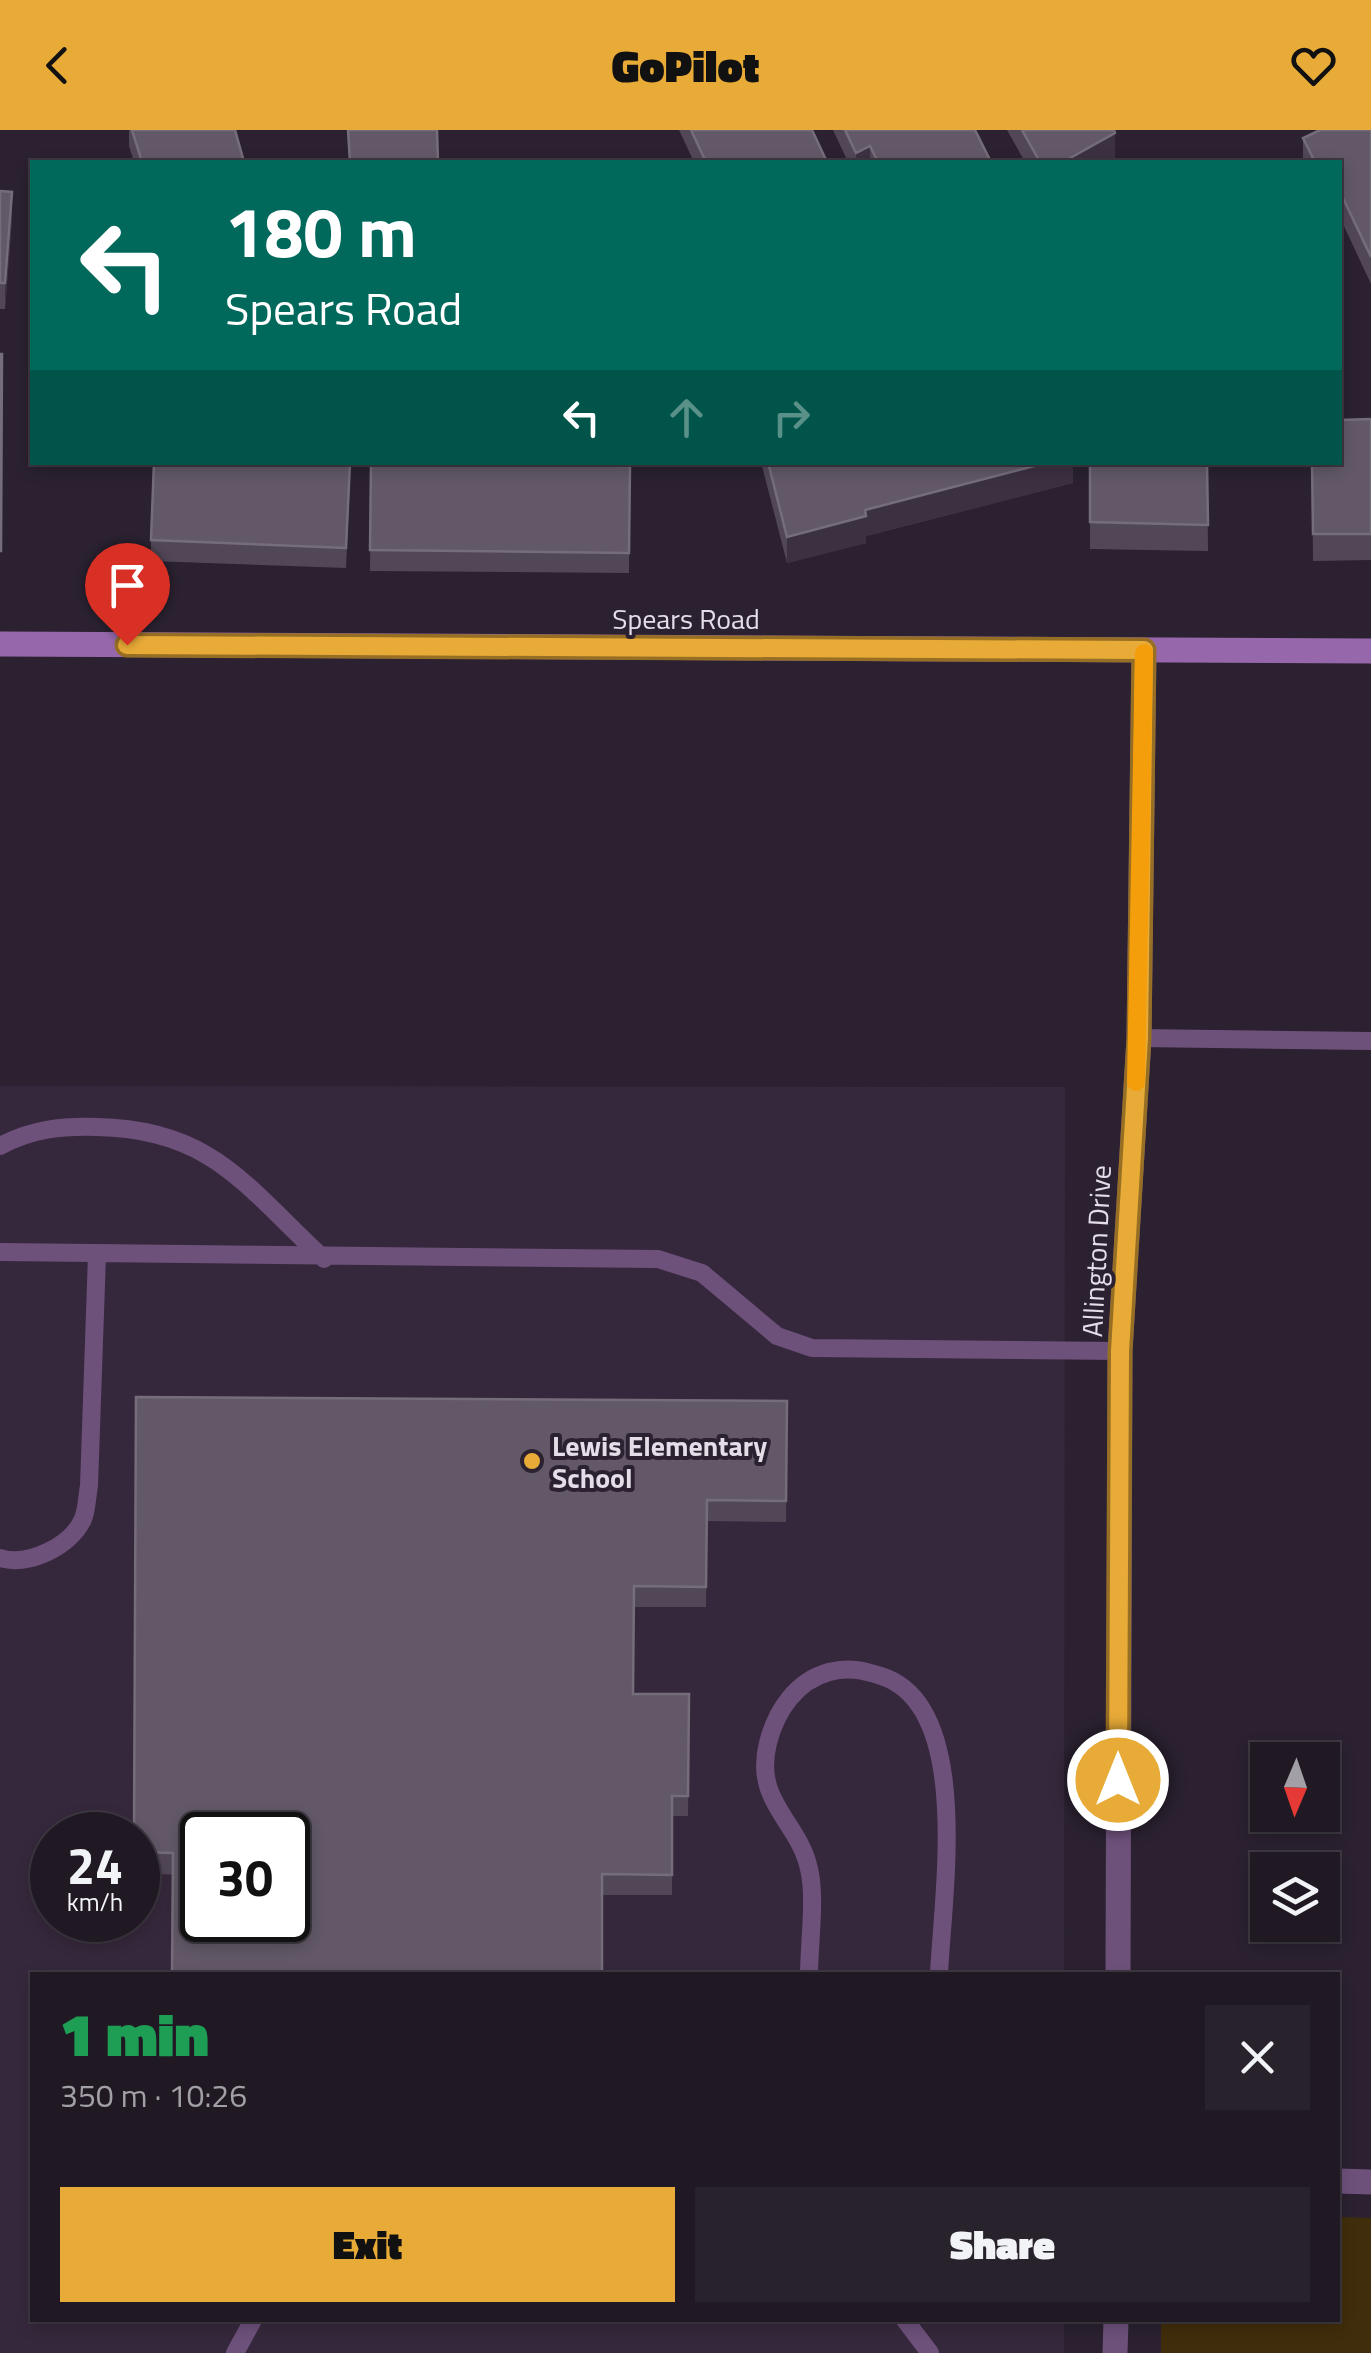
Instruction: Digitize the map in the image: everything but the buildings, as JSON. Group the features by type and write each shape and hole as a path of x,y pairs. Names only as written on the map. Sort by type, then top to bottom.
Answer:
{"street":[{"name":"Spears Road","path":"0,644 1371,650"},
{"name":"Allington Drive","path":"1118,1972 1120,1351 1139,1038 1144,650"},
{"path":"1340,2181 1371,2182"},
{"path":"1115,2353 1116,2322"}],"lane":[{"path":"1139,1038 1371,1041"},
{"path":"0,1146 27,1131 74,1126 134,1128 173,1136 212,1155 324,1259"},
{"path":"0,1252 324,1259 658,1259 702,1272 777,1336 812,1348 1120,1351"},
{"path":"0,1558 10,1561 50,1552 83,1520 89,1486 97,1255"},
{"path":"809,1972 809,1868 770,1797 768,1746 787,1700 811,1679 856,1668 903,1686 933,1724 946,1773 939,1972"},
{"path":"235,2353 252,2322"},
{"path":"907,2322 930,2353"}],"shaded area":[{"name":"Lewis Elementary School","path":"0,1086 1065,1087 1064,1972 30,1972 30,2322 1064,2322 1064,2353 0,2353"},
{"path":"1340,2217 1371,2218 1371,2353 1161,2353 1161,2322 1340,2322"}],"slow traffic":[{"path":"1136,1082 1144,653"}],"place":[{"name":"Lewis Elementary School","path":"532,1461"}],"route":[{"path":"127,645 1144,650 1139,1038 1120,1351 1118,1780"}]}
